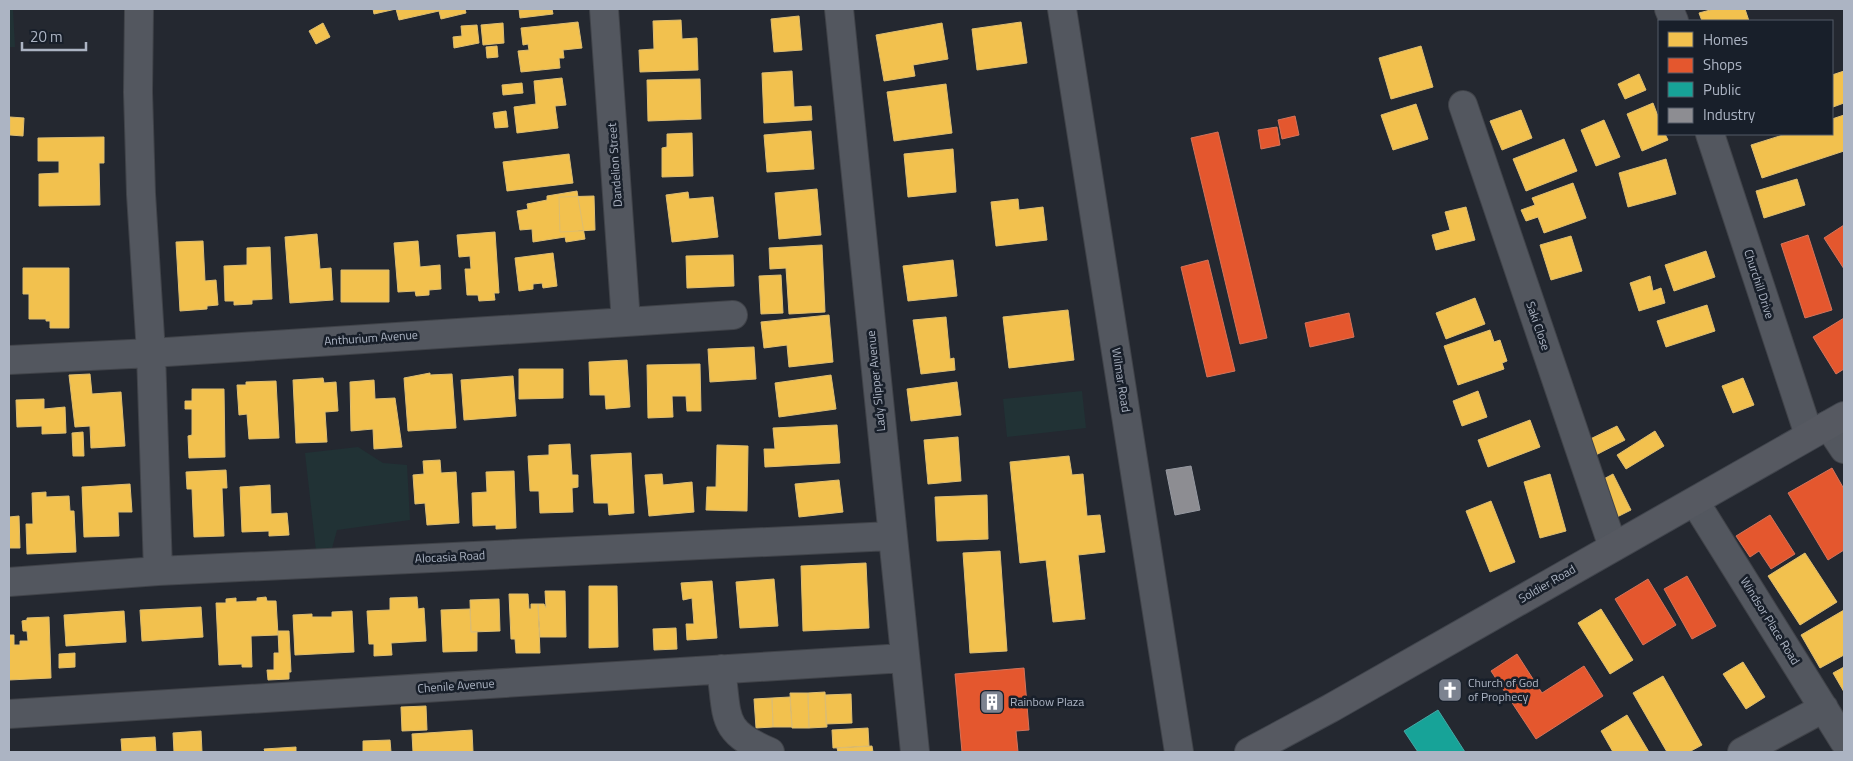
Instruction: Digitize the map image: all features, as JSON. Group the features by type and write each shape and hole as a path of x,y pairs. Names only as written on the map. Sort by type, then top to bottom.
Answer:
{"main road":[{"name":"Soldier Road","path":"1249,752 1331,708 1827,425"}],"street":[{"path":"139,9 140,194 151,353 158,571"},
{"name":"Dandelion Street","path":"604,9 626,322"},
{"name":"Lady Slipper Avenue","path":"839,9 891,536 915,752"},
{"name":"Wilmar Road","path":"1062,9 1179,752"},
{"name":"Saki Close","path":"1463,105 1613,547"},
{"name":"Churchill Drive","path":"1710,135 1827,425 1844,450"},
{"name":"Anthurium Avenue","path":"9,360 151,353 733,315"},
{"name":"Windsor Place Road","path":"1695,502 1844,741"},
{"name":"Alocasia Road","path":"9,582 158,571 891,536"},
{"name":"Chenile Avenue","path":"9,714 904,658"},
{"path":"722,669 730,726 739,737 770,752"},
{"path":"1742,752 1824,708"}],"shaded area":[{"path":"9,9 13,9 15,47 9,47"},
{"path":"1082,391 1086,428 1007,437 1003,399"},
{"path":"358,447 383,463 407,465 410,520 337,530 331,552 316,551 305,453"}],"building: Homes":[{"path":"373,9 396,9 374,14"},
{"path":"396,9 465,9 466,13 441,19 439,11 399,20"},
{"path":"519,9 552,9 553,14 520,18"},
{"path":"1714,9 1745,9 1749,20 1702,20 1699,13"},
{"path":"799,16 802,50 774,52 771,19"},
{"path":"681,20 682,39 697,38 698,70 640,72 639,50 654,49 653,21"},
{"path":"578,22 582,48 563,50 564,58 559,58 560,68 521,72 518,51 529,50 528,44 523,45 521,28"},
{"path":"1021,22 1027,63 977,70 972,29"},
{"path":"323,23 330,37 316,44 309,31"},
{"path":"503,23 504,43 483,45 481,25"},
{"path":"942,23 948,59 913,65 915,76 884,81 876,35"},
{"path":"477,25 479,43 454,48 453,37 462,36 461,26"},
{"path":"497,46 498,57 487,58 486,47"},
{"path":"1421,46 1433,87 1391,99 1379,58"},
{"path":"792,71 794,107 811,106 812,120 764,123 762,73"},
{"path":"1844,71 1844,103 1833,107 1833,75"},
{"path":"1639,74 1646,90 1625,99 1618,84"},
{"path":"562,78 566,105 555,106 558,128 517,133 514,107 536,104 534,81"},
{"path":"700,79 701,119 648,121 647,80"},
{"path":"522,83 523,93 503,95 502,85"},
{"path":"946,84 952,133 894,141 887,92"},
{"path":"1653,103 1658,116 1658,135 1666,135 1668,140 1642,151 1627,114"},
{"path":"1416,104 1428,139 1393,150 1381,115"},
{"path":"1521,110 1532,138 1502,150 1490,121"},
{"path":"506,111 508,127 495,128 493,113"},
{"path":"1844,115 1844,151 1762,178 1751,145 1783,135 1833,135 1833,119"},
{"path":"10,117 24,118 23,136 10,135"},
{"path":"1604,120 1620,157 1596,166 1581,130"},
{"path":"811,131 814,169 767,172 764,135"},
{"path":"692,133 693,176 662,177 662,148 667,147 667,134"},
{"path":"104,137 104,163 99,163 100,205 39,206 39,174 59,173 59,161 38,161 38,138"},
{"path":"1564,139 1577,171 1526,191 1513,159"},
{"path":"953,149 956,192 908,197 904,154"},
{"path":"569,154 573,183 507,191 503,162"},
{"path":"1666,159 1676,194 1628,207 1619,173"},
{"path":"1797,179 1805,205 1764,218 1756,191"},
{"path":"1573,183 1586,218 1544,233 1538,217 1526,221 1521,210 1535,205 1532,198"},
{"path":"817,189 821,235 779,239 775,193"},
{"path":"577,191 585,239 566,242 565,237 533,242 532,229 520,230 517,211 528,209 527,204 547,200 547,196"},
{"path":"688,192 689,199 713,197 718,237 672,242 666,195"},
{"path":"594,196 595,230 560,232 559,197"},
{"path":"1018,199 1019,210 1043,207 1047,240 996,246 991,202"},
{"path":"1466,207 1475,240 1436,250 1432,235 1450,230 1445,212"},
{"path":"495,232 499,293 494,293 495,300 479,301 478,295 467,295 465,269 471,269 470,256 459,257 457,235"},
{"path":"317,234 320,269 331,268 333,300 290,303 285,237"},
{"path":"1571,236 1582,271 1551,280 1540,245"},
{"path":"203,241 205,281 216,280 218,305 207,306 207,309 180,311 176,242"},
{"path":"418,241 420,267 440,265 441,289 429,290 429,295 416,296 415,291 398,292 394,243"},
{"path":"822,245 825,312 789,314 786,268 770,269 769,248"},
{"path":"270,247 272,299 252,300 252,304 234,305 234,301 225,301 224,266 247,265 247,248"},
{"path":"1706,251 1715,277 1674,291 1665,265"},
{"path":"553,253 557,286 543,288 542,283 533,284 533,289 519,291 515,258"},
{"path":"733,255 734,286 687,288 686,256"},
{"path":"953,260 957,296 908,301 903,266"},
{"path":"23,268 69,268 69,328 50,328 50,321 46,321 46,319 29,319 29,294 23,294"},
{"path":"341,270 389,270 389,302 341,302"},
{"path":"781,275 783,313 761,314 759,276"},
{"path":"1650,276 1653,291 1661,288 1665,303 1639,311 1630,283"},
{"path":"1475,298 1485,324 1446,339 1436,313"},
{"path":"1707,305 1715,331 1666,347 1657,321"},
{"path":"1068,310 1074,360 1009,368 1003,317"},
{"path":"829,315 833,362 789,367 787,345 764,348 761,322"},
{"path":"946,317 950,359 954,358 955,370 921,374 913,320"},
{"path":"1490,330 1494,342 1500,340 1507,361 1502,363 1504,369 1458,385 1444,346"},
{"path":"754,347 756,379 710,382 708,349"},
{"path":"627,360 630,407 606,409 605,395 590,395 589,362"},
{"path":"700,364 701,411 687,411 686,396 672,396 673,417 648,418 647,365"},
{"path":"519,369 563,369 563,398 519,399"},
{"path":"430,373 430,375 452,374 456,428 408,431 404,378"},
{"path":"90,374 92,394 121,392 125,446 91,448 90,426 75,427 69,375"},
{"path":"831,375 836,409 779,417 775,383"},
{"path":"513,376 516,416 464,420 461,380"},
{"path":"323,378 324,383 336,382 338,411 325,412 327,442 296,443 293,380"},
{"path":"1743,378 1754,405 1733,413 1722,386"},
{"path":"374,380 375,399 395,398 402,447 374,449 373,429 351,431 350,382"},
{"path":"276,381 279,438 249,439 247,414 239,415 237,385 246,385 246,382"},
{"path":"957,382 961,415 911,421 907,389"},
{"path":"192,389 224,389 225,457 189,458 188,436 192,435 192,409 185,409 185,401 192,401"},
{"path":"1478,391 1487,417 1462,426 1453,401"},
{"path":"44,399 44,409 65,407 66,433 42,434 42,426 17,427 16,400"},
{"path":"1530,420 1540,447 1488,467 1478,440"},
{"path":"837,425 840,463 765,467 764,449 775,449 773,428"},
{"path":"1617,426 1625,440 1590,458 1582,443"},
{"path":"1655,431 1664,446 1626,469 1617,455"},
{"path":"83,432 84,456 73,456 72,433"},
{"path":"958,437 961,481 928,484 924,440"},
{"path":"570,444 572,475 578,475 578,487 572,488 573,512 540,513 539,491 530,491 528,456 549,455 549,445"},
{"path":"717,445 748,446 747,511 706,510 707,487 716,487"},
{"path":"631,453 634,513 609,515 608,503 594,503 591,455"},
{"path":"1069,456 1072,475 1083,474 1087,516 1100,515 1105,552 1078,555 1085,619 1053,622 1046,560 1020,563 1010,462"},
{"path":"440,460 441,473 456,472 459,523 427,525 425,503 415,504 413,475 424,474 423,461"},
{"path":"226,470 227,488 222,488 224,536 194,537 192,489 187,489 186,472"},
{"path":"514,471 516,528 496,529 496,525 473,526 472,493 487,492 486,472"},
{"path":"662,474 663,485 692,482 694,512 649,516 645,475"},
{"path":"1550,474 1566,531 1540,538 1524,482"},
{"path":"1613,474 1631,510 1615,518 1598,482"},
{"path":"839,480 843,512 799,517 795,484"},
{"path":"130,484 132,512 118,512 119,536 84,537 82,487"},
{"path":"270,485 271,514 287,513 289,535 269,536 269,531 242,532 240,487"},
{"path":"46,492 46,497 69,496 70,511 74,511 76,552 27,554 26,524 33,524 32,493"},
{"path":"987,495 988,539 937,541 935,497"},
{"path":"1491,501 1515,562 1490,572 1466,511"},
{"path":"19,516 20,548 9,548 9,517"},
{"path":"1000,551 1007,651 970,653 963,553"},
{"path":"1805,553 1837,602 1800,625 1768,576"},
{"path":"866,563 869,628 803,631 801,566"},
{"path":"774,579 778,626 740,628 736,582"},
{"path":"712,581 717,638 687,640 686,624 694,624 692,598 683,600 681,583"},
{"path":"589,586 617,586 618,647 589,648"},
{"path":"545,591 565,591 566,637 540,637 538,604 544,604 546,608"},
{"path":"509,594 528,594 529,609 531,609 531,604 538,604 540,653 516,653 515,639 511,639"},
{"path":"266,597 267,601 276,601 278,635 251,636 252,667 242,667 242,664 219,665 216,603 226,603 226,599 236,598 236,602 257,601 257,598"},
{"path":"417,597 418,609 424,608 426,641 391,643 392,655 374,656 374,644 369,644 367,611 390,610 390,598"},
{"path":"499,599 500,631 471,632 470,600"},
{"path":"201,607 203,637 142,641 140,610"},
{"path":"470,609 471,632 477,632 477,651 443,652 441,610"},
{"path":"1601,609 1633,660 1610,674 1578,623"},
{"path":"1844,610 1844,655 1820,668 1801,635"},
{"path":"124,611 126,642 66,646 64,615"},
{"path":"352,611 354,652 295,655 293,615 312,614 312,617 332,617 332,612"},
{"path":"49,617 51,678 9,680 9,635 14,635 14,645 20,645 20,641 28,641 27,631 23,631 22,621 27,620 27,618"},
{"path":"676,628 677,649 654,650 653,629"},
{"path":"278,631 289,631 291,672 289,672 289,679 268,680 267,670 274,670 274,653 279,653"},
{"path":"75,653 75,667 59,668 59,654"},
{"path":"1743,662 1765,697 1746,709 1723,674"},
{"path":"1844,667 1844,692 1833,673"},
{"path":"1663,676 1702,745 1689,752 1667,752 1633,693"},
{"path":"825,692 827,727 809,728 808,693"},
{"path":"790,693 808,693 809,728 792,728"},
{"path":"851,694 852,723 826,724 825,695"},
{"path":"790,697 792,727 773,727 772,698"},
{"path":"772,698 773,727 756,728 754,699"},
{"path":"426,706 427,730 402,731 401,707"},
{"path":"1627,715 1649,752 1613,752 1601,731"},
{"path":"868,728 869,746 833,748 832,730"},
{"path":"472,730 473,752 413,752 412,734"},
{"path":"201,731 202,752 174,752 173,733"},
{"path":"155,737 156,752 122,752 121,739"},
{"path":"390,740 391,752 363,752 363,741"},
{"path":"872,746 873,752 838,752 837,748"},
{"path":"296,747 296,752 265,752 264,749"}],"building: Shops":[{"path":"1295,116 1299,135 1282,139 1278,120"},
{"path":"1277,127 1280,145 1261,149 1258,130"},
{"path":"1218,132 1267,338 1240,344 1191,138"},
{"path":"1844,225 1844,269 1824,238"},
{"path":"1808,235 1832,310 1805,318 1781,244"},
{"path":"1208,260 1235,371 1207,377 1181,267"},
{"path":"1349,313 1354,337 1310,347 1305,323"},
{"path":"1844,318 1844,369 1836,374 1813,337"},
{"path":"1832,468 1844,489 1844,550 1828,560 1788,493"},
{"path":"1770,515 1795,554 1771,569 1759,551 1750,557 1736,536"},
{"path":"1687,576 1716,626 1692,639 1664,589"},
{"path":"1648,579 1676,625 1643,645 1615,599"},
{"path":"1517,654 1542,693 1584,666 1603,696 1536,739 1491,671"},
{"name":"Rainbow Plaza","path":"1024,668 1029,730 1016,731 1018,752 962,752 955,674"}],"building: Public":[{"path":"1438,710 1465,752 1418,752 1404,731"}],"building: Industry":[{"path":"1191,466 1200,510 1175,515 1166,470"}],"place":[{"name":"Church of God of Prophecy","path":"1450,690"},
{"name":"Rainbow Plaza","path":"992,702"}]}
